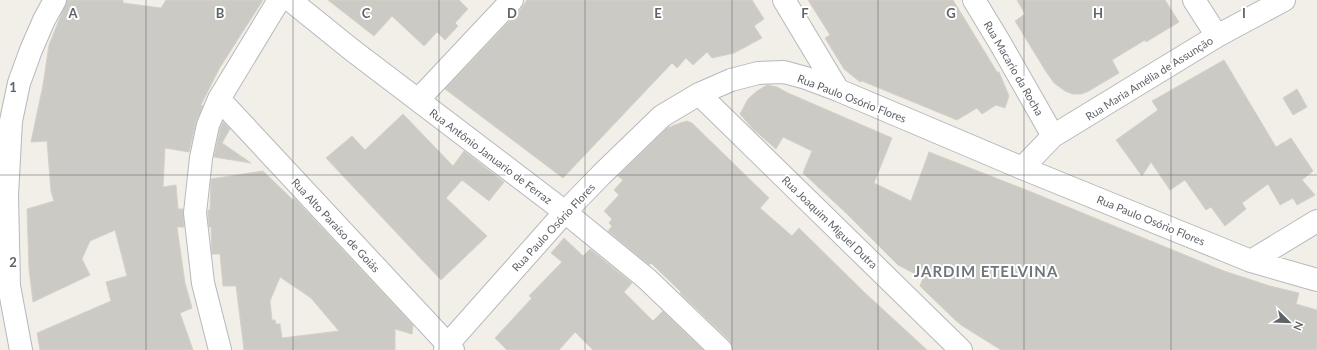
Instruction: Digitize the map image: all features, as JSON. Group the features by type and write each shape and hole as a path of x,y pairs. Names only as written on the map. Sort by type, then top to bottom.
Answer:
{"street":[{"path":"22,350 4,294 11,121 19,82 44,20 55,0"},
{"path":"220,350 202,282 195,213 201,158 208,125 219,100 279,0"},
{"name":"Rua Antônio Januario de Ferraz","path":"290,0 352,50 565,212 648,279 721,350"},
{"path":"418,100 512,0"},
{"path":"784,0 838,90"},
{"name":"Rua Macario da Rocha","path":"974,0 1053,136"},
{"path":"1194,0 1217,36"},
{"name":"Rua Maria Amélia de Assunção","path":"1022,168 1053,136 1217,36 1284,0"},
{"name":"Rua Paulo Osório Flores","path":"448,348 565,212 662,116 699,94 731,80 758,73 784,72 806,78 1251,261 1317,280"},
{"name":"Rua Joaquim Miguel Dutra","path":"699,94 961,350"},
{"name":"Rua Alto Paraíso de Goiás","path":"219,100 448,348"},
{"path":"1251,261 1317,221"}],"building":[{"path":"67,0 123,0 123,3 161,8 166,0 263,0 219,69 201,105 203,106 196,122 189,152 165,148 163,187 176,185 178,209 183,209 184,227 177,227 185,283 192,308 180,313 193,350 40,350 37,333 111,301 106,282 127,276 115,230 90,241 82,259 90,275 33,302 29,269 27,209 54,201 51,191 47,141 31,142 43,85 49,45"},
{"path":"328,0 459,0 468,9 455,23 458,26 445,40 437,32 424,46 392,16 374,36"},
{"path":"527,0 752,0 764,19 754,26 762,38 734,53 712,58 707,52 693,65 686,58 677,68 672,63 563,178 445,89 521,9"},
{"path":"808,0 953,0 997,72 999,72 1009,96 1005,108 996,105 982,114 977,108 957,120 862,81 860,82 844,69 825,38 830,35"},
{"path":"1017,0 1165,0 1179,22 1112,60 1119,73 1087,92 1073,94 1065,91 1054,83 1015,21 1025,14"},
{"path":"1224,60 1276,147 1291,138 1313,171 1302,180 1315,195 1297,205 1293,198 1280,205 1268,184 1242,203 1246,209 1225,226 1211,207 1206,210 1185,180 1170,190 1151,162 1142,176 1116,140 1158,110 1152,101"},
{"path":"767,85 777,87 892,138 874,183 911,201 929,152 1029,191 1224,271 1270,286 1299,293 1296,304 1317,310 1317,350 1001,350 961,325 953,318 920,286 923,278 898,265 845,212 803,173 812,151 783,137 776,149 753,129 740,114 748,99"},
{"path":"1297,89 1307,107 1293,115 1283,98"},
{"path":"403,114 453,166 464,151 504,182 489,201 462,180 446,198 487,236 441,280 326,158 352,136 365,150"},
{"path":"687,121 692,123 769,198 760,208 792,236 799,228 863,291 927,350 733,350 733,346 730,341 651,263 649,265 608,231 612,226 609,223 612,219 604,211 619,195 614,190 623,180 618,176 667,128"},
{"path":"223,122 230,129 222,143 251,163 214,157"},
{"path":"263,171 293,200 294,198 413,325 412,334 395,329 395,350 244,350 236,286 223,286 220,254 212,254 211,227 209,227 208,213 208,210 210,210 211,179","holes":["280,277 311,298 339,331 282,338 280,324 276,324 275,320 272,320 270,301"]},
{"path":"564,238 583,256 590,249 632,283 624,292 653,321 663,311 703,350 593,350 575,332 559,350 507,350 495,338 532,298 529,296 562,262 551,253"}],"district":[{"name":"JARDIM ETELVINA","path":"986,271"}]}
